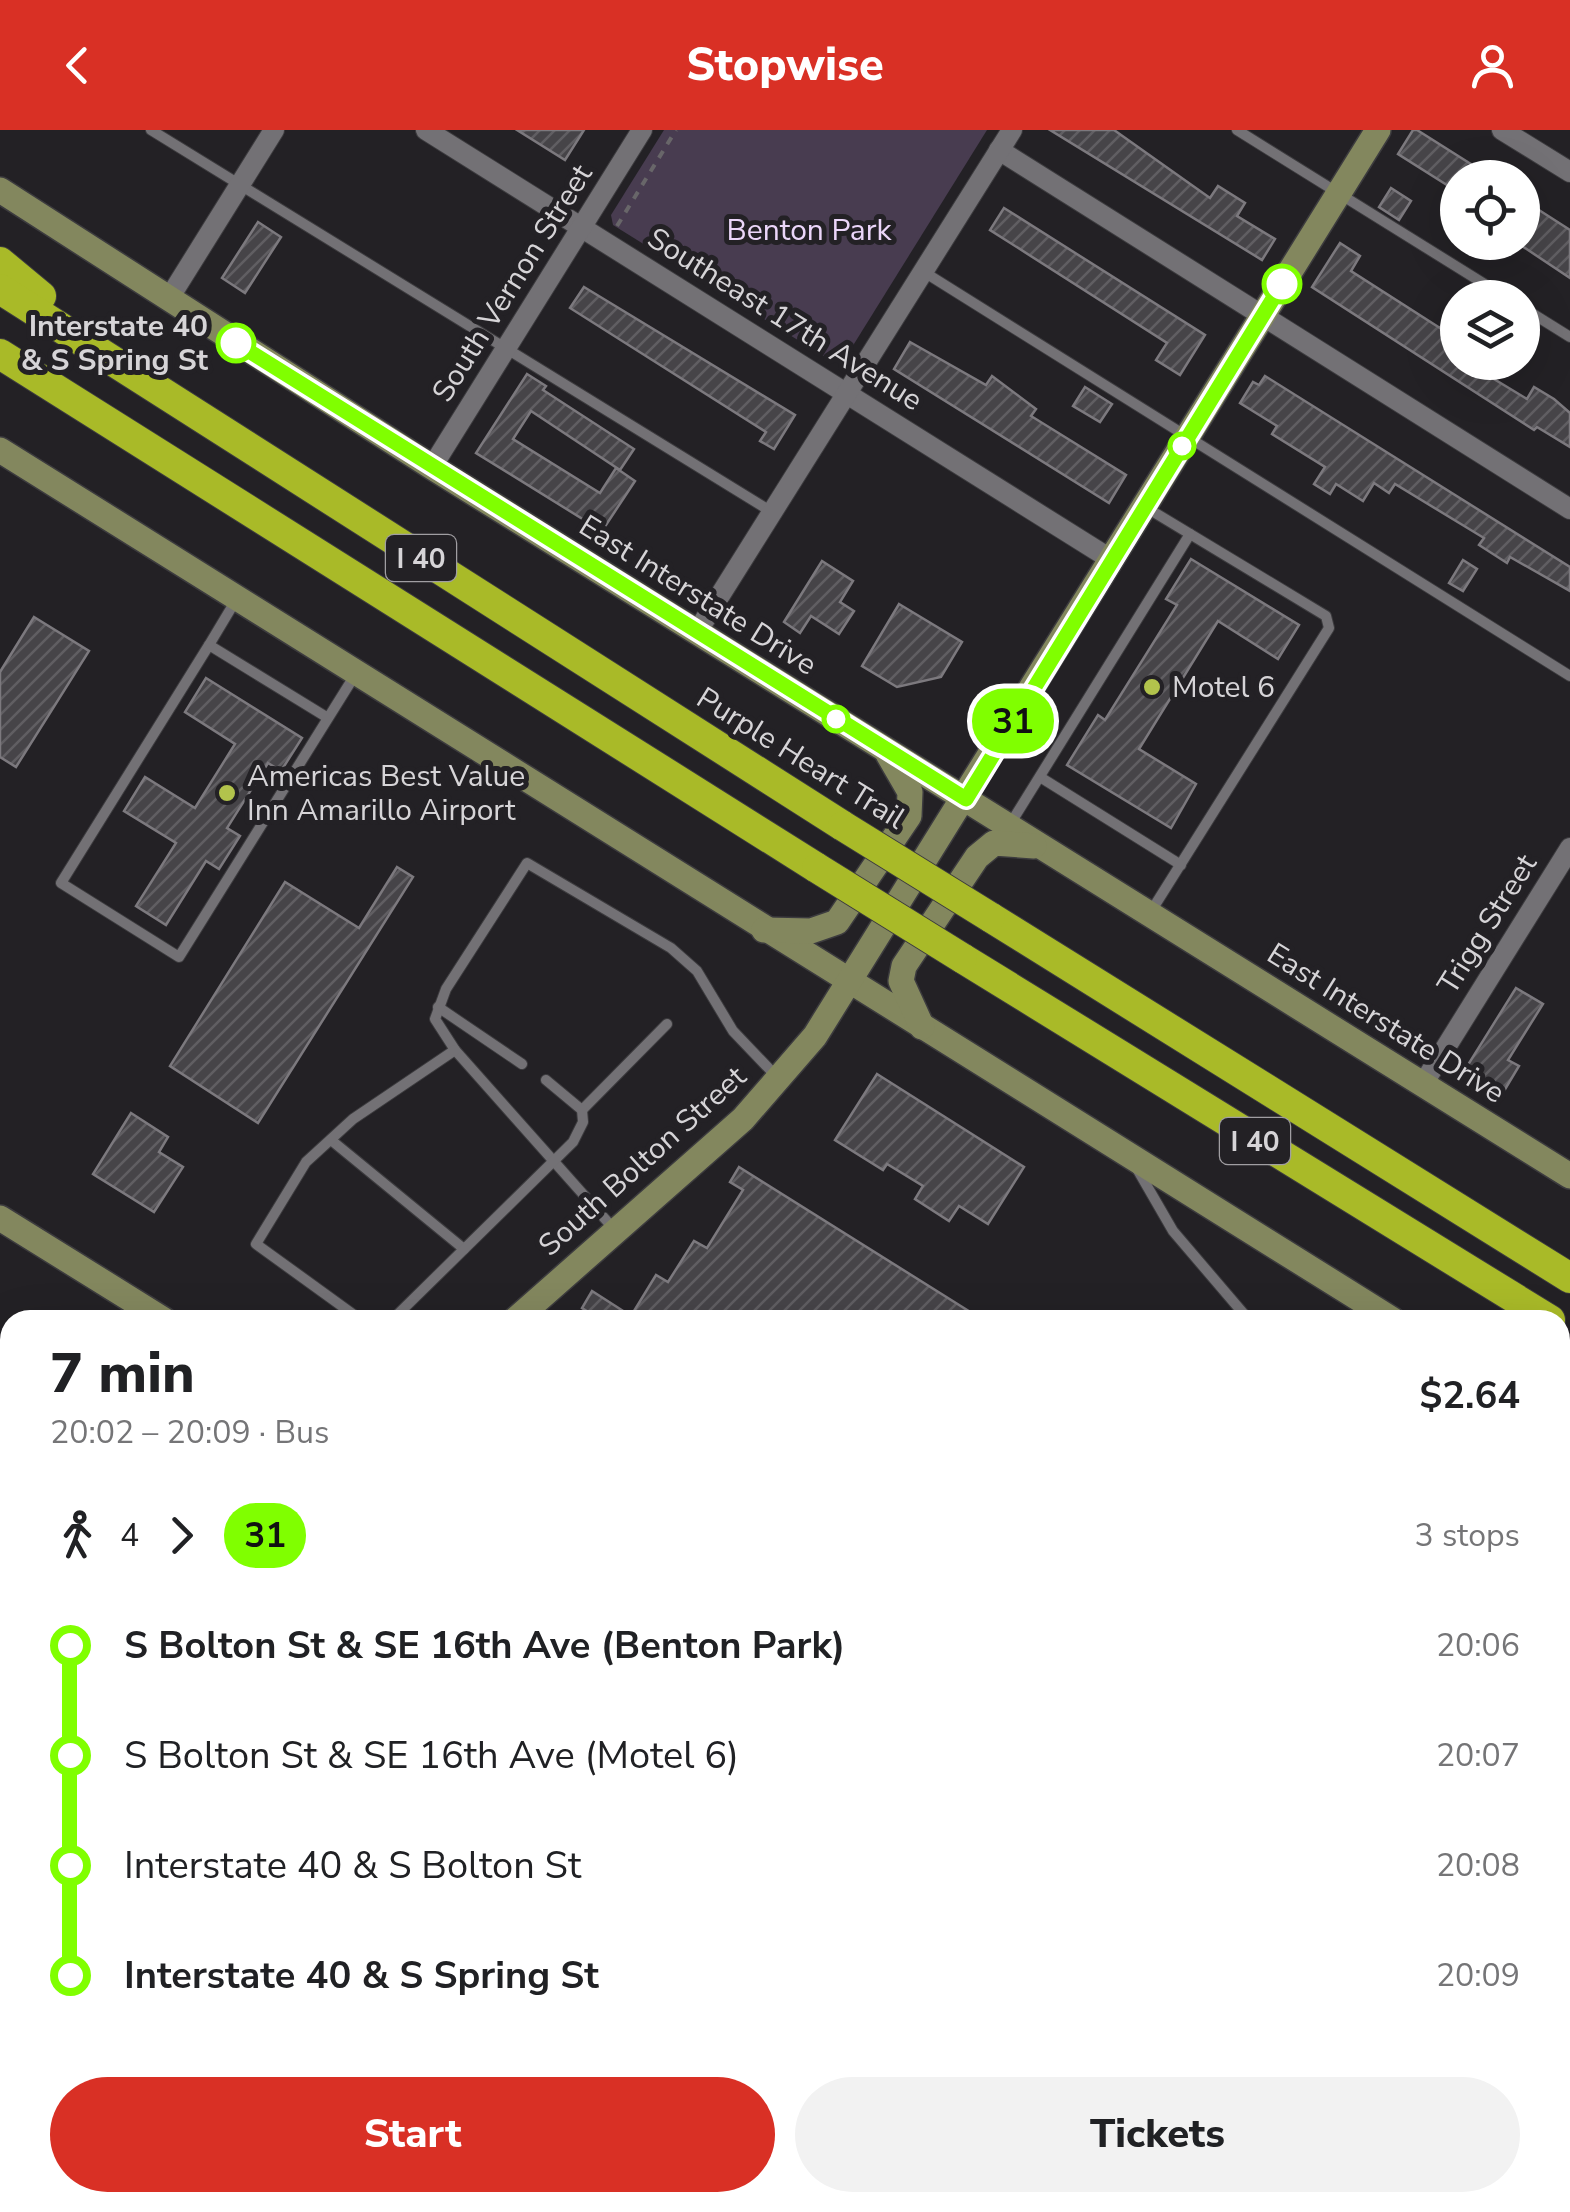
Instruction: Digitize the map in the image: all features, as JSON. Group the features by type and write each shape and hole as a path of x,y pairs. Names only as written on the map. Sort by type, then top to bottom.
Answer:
{"highway":[{"path":"0,262 168,398"},
{"name":"Purple Heart Trail","path":"0,289 843,826 1570,1278"},
{"name":"I 40","path":"0,354 817,868 1534,1310"}],"main road":[{"name":"South Bolton Street","path":"526,1310 743,1119 780,1080 850,984 1378,130"},
{"name":"East Interstate Drive","path":"0,190 432,467 1570,1176"},
{"path":"0,450 1377,1310"},
{"path":"764,930 811,931 837,922 908,816 910,792 884,749"},
{"path":"924,1030 908,1005 901,981 904,966 977,857 994,843 1040,846"},
{"path":"0,1218 148,1310"}],"street":[{"path":"168,300 274,130"},
{"name":"Southeast 17th Avenue","path":"426,130 1112,560"},
{"name":"South Vernon Street","path":"432,467 642,130"},
{"path":"697,632 1012,130"},
{"path":"1502,130 1570,172"},
{"path":"999,150 1570,509"},
{"name":"Trigg Street","path":"1423,1084 1570,848"}],"lane":[{"path":"151,130 772,512"},
{"path":"1238,130 1478,280"},
{"path":"924,272 1570,676"},
{"path":"1540,319 1570,337"},
{"path":"1144,506 1326,616 1329,628 1150,914"},
{"path":"1009,827 1190,534"},
{"path":"236,599 62,883 179,957 355,674"},
{"path":"210,644 328,718"},
{"path":"1040,777 1181,865"},
{"path":"615,1230 455,1050 435,1020 438,1006 528,863 671,948 696,971 733,1031 780,1080"},
{"path":"438,1006 522,1064"},
{"path":"582,1110 668,1024"},
{"path":"347,1310 256,1244 306,1162 353,1119 455,1050"},
{"path":"402,1310 574,1142 583,1122 582,1110 546,1080"},
{"path":"331,1140 464,1250"},
{"path":"1130,1157 1173,1231 1240,1310"}],"path":[{"path":"614,230 676,130"}],"green space":[{"name":"Benton Park","path":"664,130 987,130 844,360 833,362 613,225 611,215"}],"building":[{"path":"517,130 584,130 565,160"},
{"path":"1050,130 1114,130 1210,198 1218,186 1245,203 1237,216 1275,239 1262,260"},
{"path":"1413,130 1417,130 1464,160 1440,160 1440,181 1398,154"},
{"path":"1391,188 1411,201 1399,220 1379,207"},
{"path":"1004,208 1205,335 1180,375 1156,360 1167,343 990,230"},
{"path":"1540,211 1570,230 1570,278 1540,258"},
{"path":"258,222 281,237 245,293 222,278"},
{"path":"1340,243 1360,256 1351,271 1440,328 1440,369 1312,287"},
{"path":"584,287 795,415 774,449 760,441 766,432 570,308"},
{"path":"910,342 986,385 992,376 1036,409 1031,416 1126,475 1109,503 894,369"},
{"path":"527,374 546,386 543,390 634,449 620,470 531,411 513,439 600,493 616,468 635,481 602,531 476,453"},
{"path":"1265,376 1570,567 1570,591 1510,557 1507,563 1479,545 1484,538 1395,484 1389,493 1374,483 1363,501 1336,484 1330,494 1314,484 1325,467 1272,434 1277,426 1240,403 1253,382 1259,385"},
{"path":"1456,380 1496,380 1527,399 1534,387 1570,413 1570,447 1537,427 1534,430"},
{"path":"1085,387 1112,404 1100,422 1073,406"},
{"name":"Motel 6","path":"1191,559 1299,625 1278,659 1218,621 1139,749 1196,784 1171,828 1067,765 1098,715 1105,720 1177,605 1166,599"},
{"path":"1463,560 1477,569 1463,591 1449,583"},
{"path":"822,561 853,581 840,602 854,611 839,634 811,616 800,633 784,622"},
{"path":"899,604 962,642 941,677 897,687 862,666"},
{"path":"34,617 89,651 16,767 0,757 0,672"},
{"name":"Americas Best Value Inn Amarillo Airport","path":"206,678 302,738 281,771 268,763 227,828 240,836 219,869 206,861 166,925 136,906 176,843 124,811 145,777 195,808 235,744 185,712"},
{"path":"397,867 413,877 258,1123 170,1066 285,882 359,928"},
{"path":"1516,988 1543,1004 1508,1060 1519,1066 1504,1091 1466,1068"},
{"path":"877,1074 1024,1167 988,1224 959,1206 949,1221 915,1199 923,1186 887,1164 883,1170 835,1140"},
{"path":"131,1113 168,1137 159,1152 183,1167 154,1212 93,1174"},
{"path":"739,1167 967,1310 635,1310 656,1275 668,1282 694,1241 707,1248 743,1190 730,1182"},
{"path":"592,1291 622,1310 582,1308"}],"bus line":[{"name":"31","path":"236,343 966,799 1282,284"}],"place":[{"name":"Interstate 40 & S Spring St","path":"236,343"},
{"name":"Motel 6","path":"1152,687"},
{"name":"Americas Best Value Inn Amarillo Airport","path":"227,793"}]}
